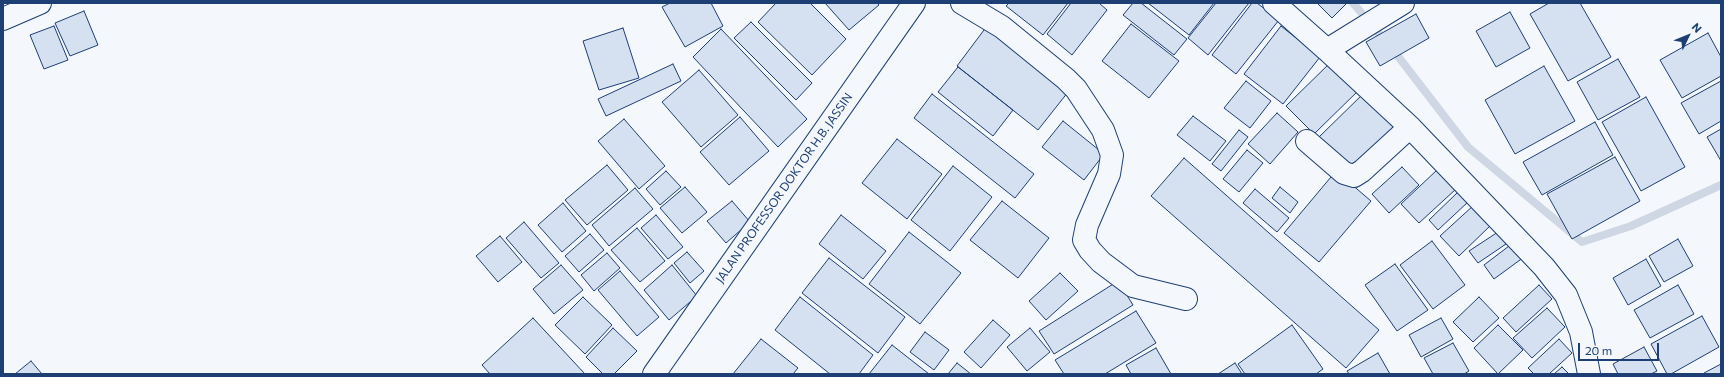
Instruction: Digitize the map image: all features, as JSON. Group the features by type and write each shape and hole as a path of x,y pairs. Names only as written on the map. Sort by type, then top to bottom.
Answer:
{"main road":[{"path":"3,19 40,3"},
{"name":"JALAN PROFESSOR DOKTOR H.B. JASSIN","path":"654,374 914,3"},
{"path":"962,3 1002,27 1066,79 1076,89 1103,130 1112,155 1109,174 1087,225 1084,240 1090,250 1101,262 1133,286 1186,299"},
{"path":"1274,3 1410,127 1544,267 1566,295 1581,332 1589,374"},
{"path":"1327,50 1403,3"},
{"path":"1307,141 1344,173 1354,176 1362,171 1410,127"}],"building":[{"path":"670,3 711,3 723,26 685,47 662,7"},
{"path":"776,3 810,3 846,39 812,75 758,22"},
{"path":"825,3 877,3 879,5 849,30"},
{"path":"1009,3 1068,3 1043,35 1006,6"},
{"path":"1071,3 1099,3 1107,10 1072,55 1047,34"},
{"path":"1133,3 1141,3 1187,39 1174,55 1123,15"},
{"path":"1148,3 1214,3 1189,35"},
{"path":"1216,3 1249,3 1208,55 1188,38"},
{"path":"1252,3 1257,3 1279,20 1236,74 1212,55"},
{"path":"1317,3 1347,3 1332,18"},
{"path":"1549,3 1580,3 1611,57 1568,81 1530,14"},
{"path":"84,11 98,45 70,56 55,23"},
{"path":"1510,12 1530,48 1496,67 1476,31"},
{"path":"1416,14 1429,38 1380,66 1366,42"},
{"path":"751,22 812,83 796,100 734,38"},
{"path":"990,22 1072,87 1038,130 957,66"},
{"path":"1131,24 1179,61 1149,98 1102,61"},
{"path":"54,26 68,60 44,69 30,35"},
{"path":"1281,26 1320,57 1283,104 1244,74"},
{"path":"623,28 639,78 599,90 583,41"},
{"path":"721,29 807,119 778,147 693,57"},
{"path":"1708,33 1721,57 1721,76 1682,98 1660,60"},
{"path":"1618,59 1640,97 1598,120 1577,82"},
{"path":"1332,61 1360,89 1314,134 1286,106"},
{"path":"673,64 681,81 606,116 598,99"},
{"path":"1544,66 1575,121 1515,154 1485,100"},
{"path":"958,67 1013,110 993,136 938,92"},
{"path":"699,70 738,115 701,147 662,102"},
{"path":"1246,81 1271,101 1250,128 1224,108"},
{"path":"1721,81 1721,121 1699,134 1681,103"},
{"path":"1364,93 1396,125 1349,171 1318,138"},
{"path":"932,94 1034,174 1015,198 914,118"},
{"path":"1646,97 1685,167 1641,191 1602,122"},
{"path":"1277,113 1298,132 1270,164 1248,144"},
{"path":"1193,116 1226,141 1210,161 1177,135"},
{"path":"740,117 769,151 729,185 700,152"},
{"path":"624,119 665,166 639,189 598,141"},
{"path":"1063,121 1104,154 1084,180 1042,147"},
{"path":"1595,122 1613,155 1542,195 1523,162"},
{"path":"1721,129 1721,161 1707,137"},
{"path":"1239,130 1248,137 1221,171 1212,164"},
{"path":"897,139 942,174 907,219 862,183"},
{"path":"1247,150 1263,163 1239,192 1223,179"},
{"path":"1615,157 1640,201 1572,239 1547,194"},
{"path":"1184,158 1379,330 1346,368 1151,196"},
{"path":"607,165 628,190 587,225 565,200"},
{"path":"953,166 992,197 950,251 911,220"},
{"path":"1402,167 1419,185 1389,213 1372,194"},
{"path":"1437,170 1456,189 1419,223 1401,204"},
{"path":"666,171 681,187 660,205 646,189"},
{"path":"1336,171 1371,201 1319,262 1284,233"},
{"path":"685,187 707,212 682,233 660,208"},
{"path":"1280,187 1298,202 1290,213 1272,198"},
{"path":"635,188 653,209 609,246 592,225"},
{"path":"1255,189 1289,218 1277,232 1243,203"},
{"path":"1458,192 1468,202 1438,230 1429,220"},
{"path":"732,201 750,222 726,243 707,221"},
{"path":"1002,201 1049,238 1018,278 970,240"},
{"path":"563,203 586,231 562,252 538,225"},
{"path":"1474,205 1492,224 1459,256 1440,236"},
{"path":"656,215 683,247 668,259 641,228"},
{"path":"841,215 886,251 863,279 819,244"},
{"path":"524,222 559,263 541,278 506,238"},
{"path":"637,228 665,261 640,282 611,250"},
{"path":"909,232 961,273 920,324 869,284"},
{"path":"1498,232 1506,244 1478,263 1469,251"},
{"path":"590,234 604,250 579,272 565,256"},
{"path":"500,236 522,262 498,282 476,256"},
{"path":"1678,239 1693,266 1664,282 1649,256"},
{"path":"1432,241 1465,285 1433,309 1400,265"},
{"path":"1513,243 1524,257 1494,279 1484,265"},
{"path":"687,252 704,271 690,283 674,263"},
{"path":"607,253 620,268 594,291 581,275"},
{"path":"829,258 905,317 878,353 802,293"},
{"path":"1646,259 1661,286 1628,305 1613,278"},
{"path":"1395,264 1428,310 1397,331 1365,285"},
{"path":"561,265 583,290 554,314 533,289"},
{"path":"672,265 697,296 669,320 644,290"},
{"path":"620,271 659,317 637,336 598,290"},
{"path":"1060,273 1078,291 1046,320 1029,301"},
{"path":"1118,281 1133,305 1054,354 1039,331"},
{"path":"1539,285 1552,299 1516,332 1503,318"},
{"path":"1678,285 1694,314 1650,338 1634,310"},
{"path":"583,297 612,325 585,354 555,325"},
{"path":"800,297 873,355 859,374 830,374 775,330"},
{"path":"1479,297 1499,318 1473,342 1453,322"},
{"path":"1547,308 1565,327 1532,358 1513,338"},
{"path":"1136,311 1156,343 1105,374 1064,374 1055,360"},
{"path":"1702,316 1719,347 1671,374 1667,374 1651,344"},
{"path":"533,318 585,374 490,374 482,365"},
{"path":"1441,318 1453,339 1421,357 1409,335"},
{"path":"993,320 1010,335 981,368 964,352"},
{"path":"1292,325 1323,369 1316,374 1245,374 1238,364"},
{"path":"1498,325 1523,350 1498,374 1474,348"},
{"path":"613,328 637,351 614,374 603,374 586,357"},
{"path":"1030,328 1050,352 1027,371 1007,347"},
{"path":"925,332 949,350 934,370 910,352"},
{"path":"761,339 798,368 793,374 733,374"},
{"path":"1559,339 1572,353 1549,374 1534,374 1528,368"},
{"path":"1453,343 1469,371 1464,374 1433,374 1424,358"},
{"path":"892,345 929,374 869,374"},
{"path":"1644,347 1657,371 1651,374 1618,374 1613,364"},
{"path":"1156,348 1171,374 1131,374 1126,365"},
{"path":"1378,353 1390,374 1349,374 1347,371"},
{"path":"31,361 42,374 15,374"},
{"path":"957,363 971,374 948,374"},
{"path":"1235,363 1242,374 1218,374"},
{"path":"1721,364 1721,374 1704,374 1704,373"},
{"path":"1562,367 1569,374 1554,374"}],"waterway":[{"path":"1353,3 1397,55 1468,147 1582,242 1631,226 1721,185"}]}
